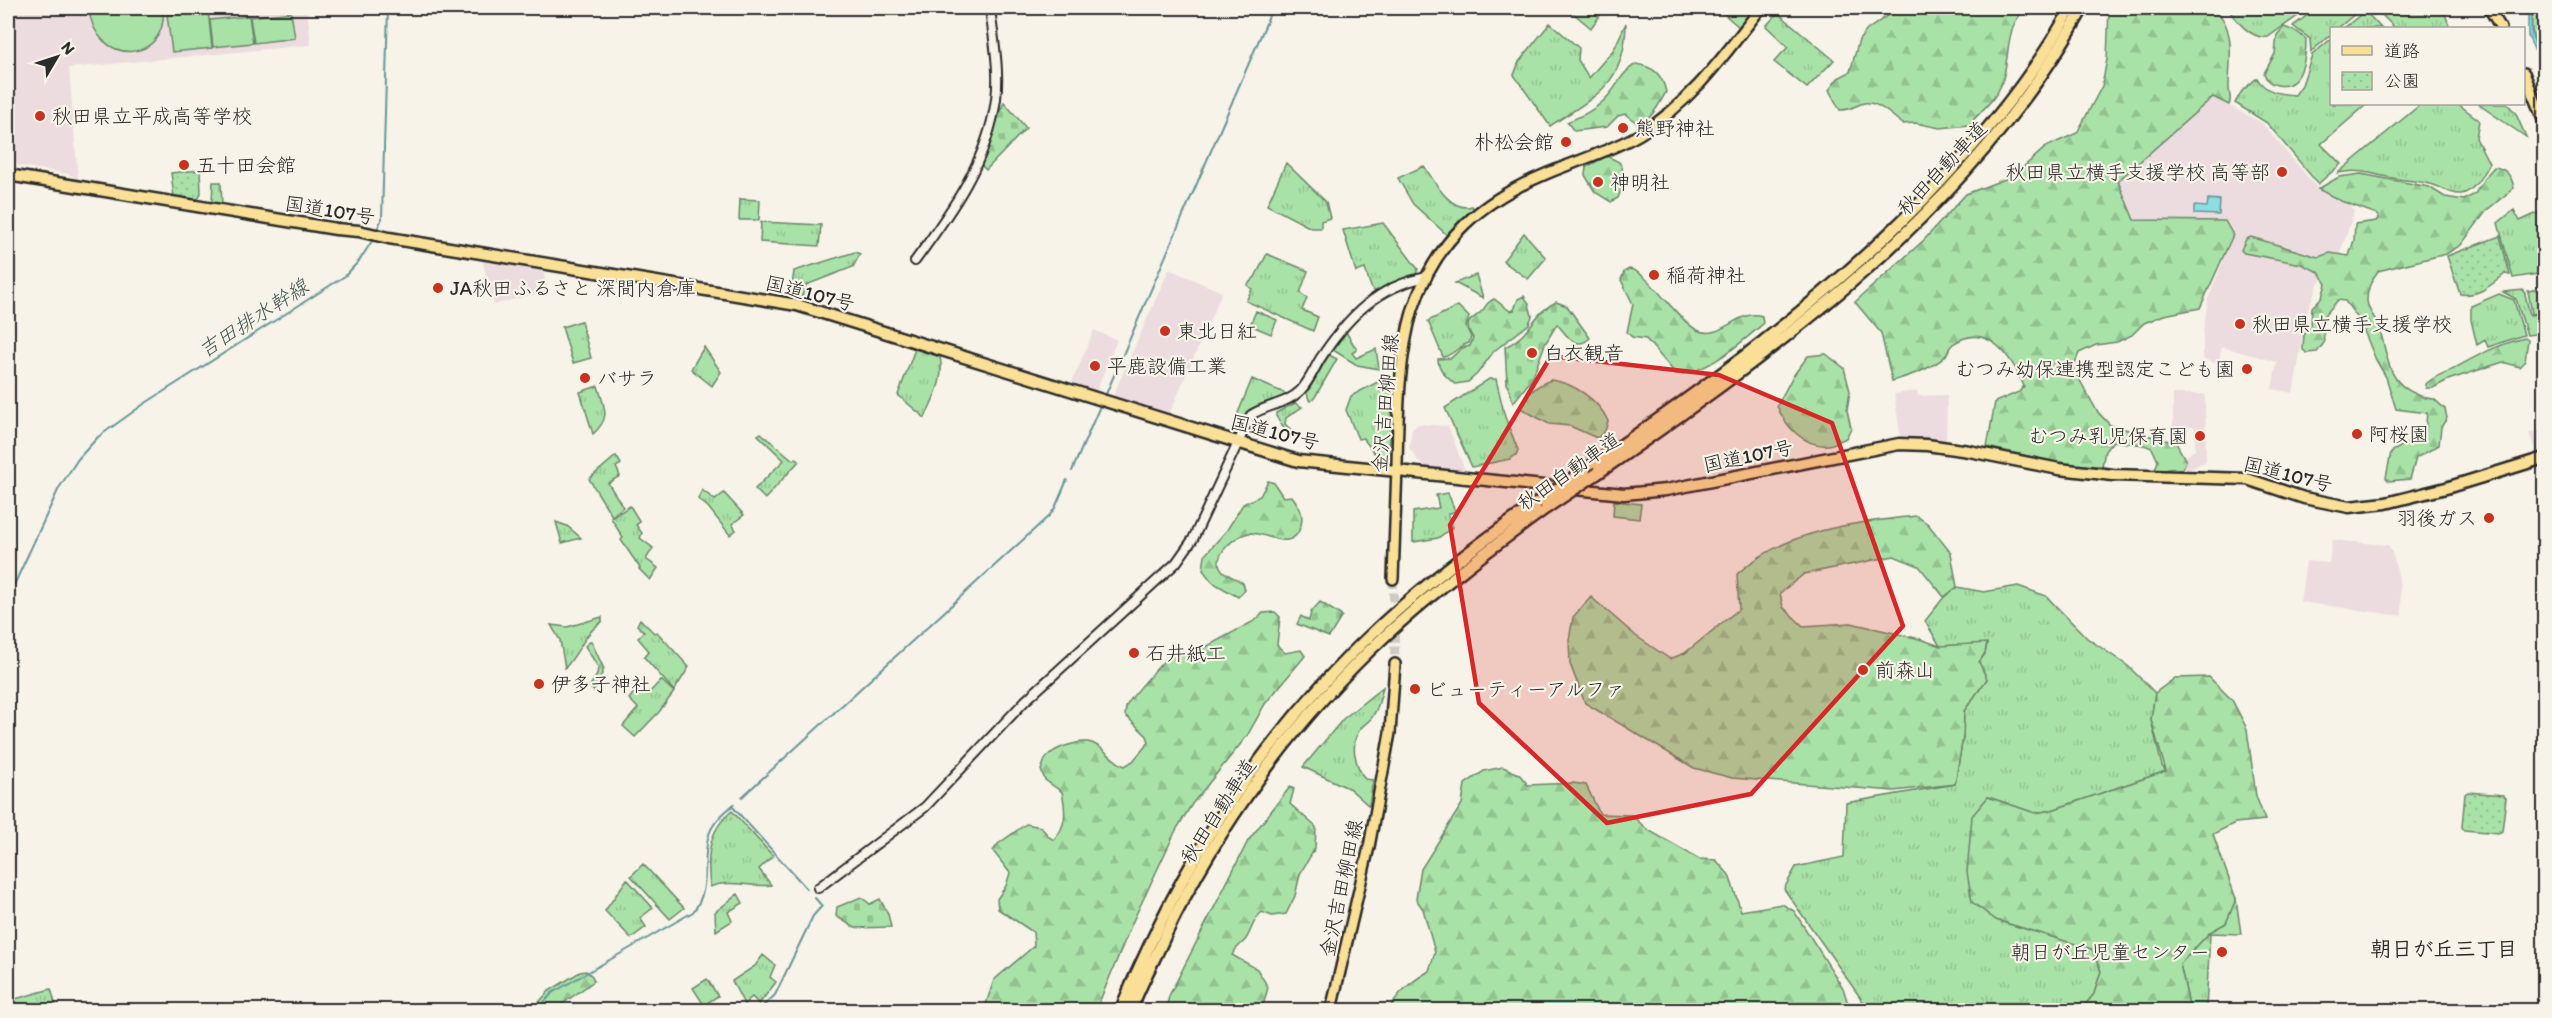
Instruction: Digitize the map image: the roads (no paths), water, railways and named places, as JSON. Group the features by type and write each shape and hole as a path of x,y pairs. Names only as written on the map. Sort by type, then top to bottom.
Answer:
{"highway":[{"name":"秋田自動車道","path":"1131,1011 1180,905 1213,847 1247,795 1285,744 1354,666 1387,634 1585,470 1676,408 1746,356 1820,296 1882,241 1951,171 1993,122 2031,72 2071,8"},
{"name":"秋田自動車道","path":"1121,1011 1171,899 1216,824 1277,738 1347,659 1380,626 1469,552 1598,473 1752,365 1890,249 1959,178 2002,129 2040,78 2083,8"},
{"name":"国道107号","path":"8,175 359,231 389,238 797,305 1298,461 1624,494 1677,489 1899,444 1927,445 2070,471 2144,477 2247,479 2330,504 2366,507 2446,488 2544,458"}],"main road":[{"name":"金沢吉田柳田線","path":"1393,579 1402,373 1413,310 1432,266 1455,233 1483,207 1527,182 1617,146 1640,134 1673,111 1702,82 1761,8"},
{"path":"2489,8 2500,27"},
{"path":"2525,78 2544,122"},
{"name":"金沢吉田柳田線","path":"1331,1011 1369,847 1390,733 1395,664"}],"street":[{"path":"915,261 966,188 984,142 996,100 997,79 990,8"},
{"path":"818,888 925,807 1025,701 1176,563 1193,539 1251,415 1260,409 1290,398 1300,391 1332,341 1356,311 1373,297 1392,287 1427,277"}],"water":[{"path":"2528,8 2532,8 2531,31 2537,51 2541,52 2544,49 2544,71 2528,36"},
{"path":"2208,199 2220,200 2219,215 2194,214 2194,206 2207,207"}],"waterway":[{"name":"吉田排水幹線","path":"377,230 382,218 388,8"},
{"path":"1106,394 1271,8"},
{"name":"吉田排水幹線","path":"8,598 59,488 78,459 98,437 144,404 345,276 359,261 374,238"},
{"path":"1072,471 1100,406"},
{"path":"742,797 1050,515 1067,480"},
{"path":"538,1010 552,993 693,912 699,903 704,885 706,848 710,833 718,819 734,804"},
{"path":"732,806 807,889"},
{"path":"759,1010 775,995 813,916 822,906 815,898"}],"tunnel":[{"path":"1393,579 1395,664"}],"place":[{"name":"秋田県立平成高等学校","path":"40,116"},
{"name":"熊野神社","path":"1623,128"},
{"name":"朴松会館","path":"1566,142"},
{"name":"五十田会館","path":"184,165"},
{"name":"秋田県立横手支援学校 高等部","path":"2282,172"},
{"name":"神明社","path":"1598,182"},
{"name":"稲荷神社","path":"1654,275"},
{"name":"JA秋田ふるさと 深間内倉庫","path":"438,288"},
{"name":"秋田県立横手支援学校","path":"2240,324"},
{"name":"東北日紅","path":"1165,331"},
{"name":"白衣観音","path":"1532,353"},
{"name":"平鹿設備工業","path":"1095,366"},
{"name":"むつみ幼保連携型認定こども園","path":"2247,369"},
{"name":"バサラ","path":"585,378"},
{"name":"阿桜園","path":"2357,434"},
{"name":"むつみ乳児保育園","path":"2200,436"},
{"name":"羽後ガス","path":"2489,518"},
{"name":"石井紙工","path":"1134,653"},
{"name":"前森山","path":"1863,670"},
{"name":"伊多子神社","path":"539,684"},
{"name":"ビューティーアルファ","path":"1415,689"},
{"name":"朝日が丘児童センター","path":"2222,952"}],"district":[{"name":"朝日が丘三丁目","path":"2444,948"}]}
